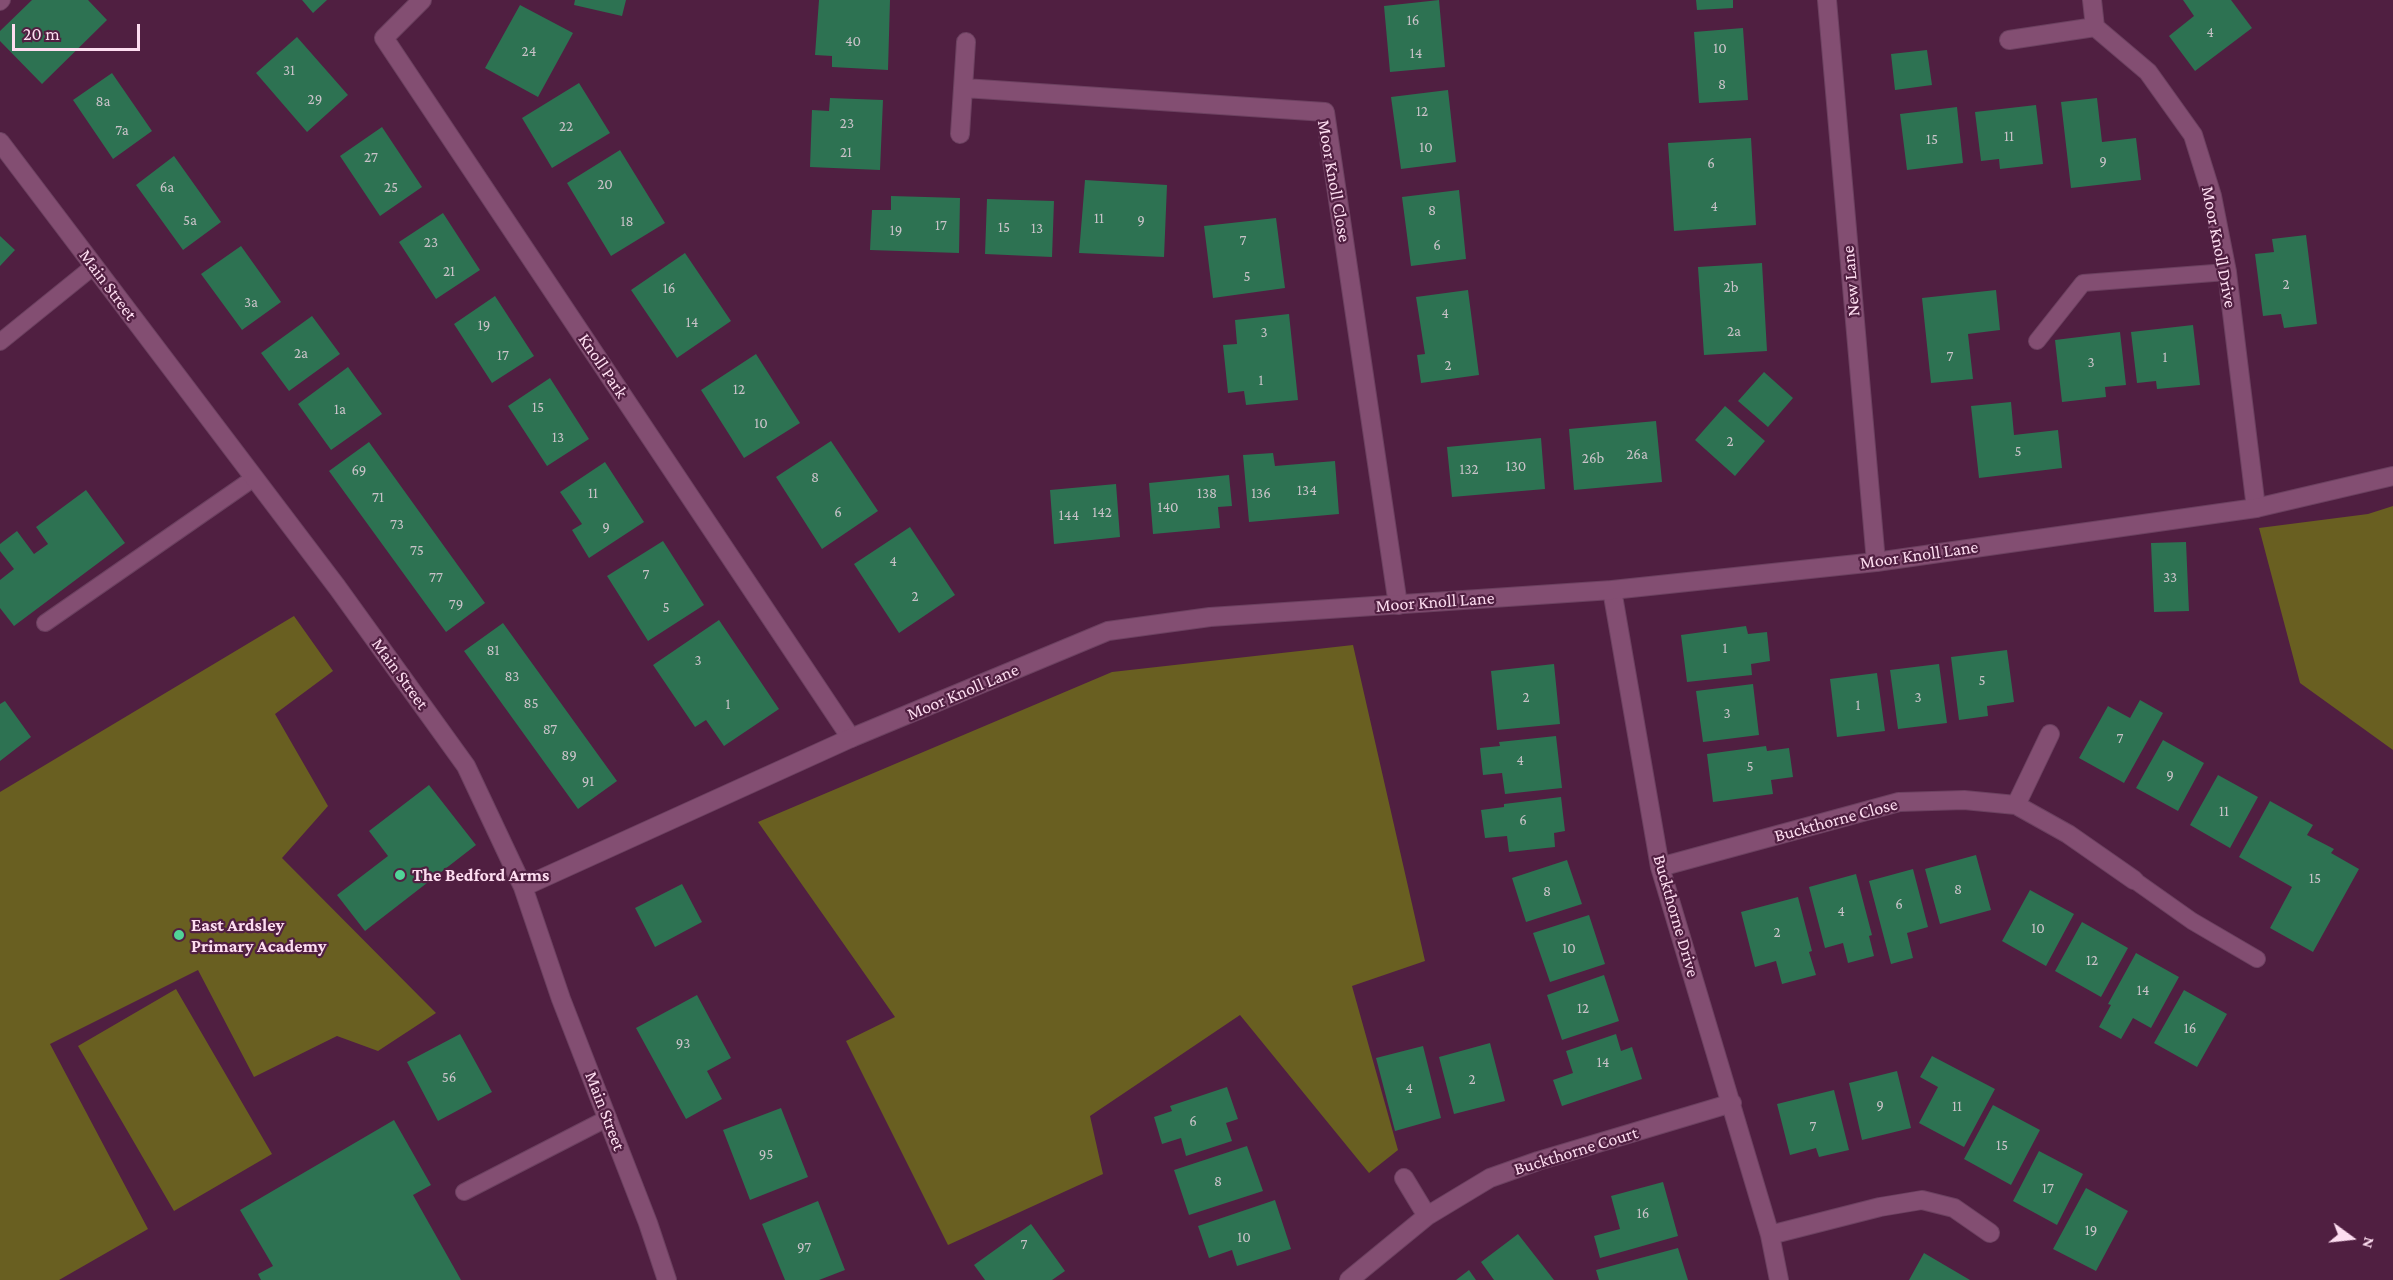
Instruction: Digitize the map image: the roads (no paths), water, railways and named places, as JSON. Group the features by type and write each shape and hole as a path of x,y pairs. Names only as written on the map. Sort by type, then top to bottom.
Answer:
{"street":[{"name":"Knoll Park","path":"422,0 384,38 851,738"},
{"name":"New Lane","path":"1827,0 1876,561"},
{"path":"2008,40 2095,27 2092,0"},
{"name":"Moor Knoll Drive","path":"2095,27 2148,72 2193,135 2212,196 2227,272 2256,508"},
{"path":"960,134 966,42"},
{"name":"Moor Knoll Close","path":"964,88 1325,112 1398,605"},
{"name":"Main Street","path":"0,142 254,478 466,766 523,887 561,999 648,1223 667,1280"},
{"name":"Moor Knoll Lane","path":"523,887 851,738 1108,631 1210,617 1612,590 1876,561 2256,508 2393,476"},
{"name":"Buckthorne Drive","path":"1612,590 1660,867 1732,1103 1770,1235 1779,1280"},
{"path":"2016,805 2050,734"},
{"name":"Buckthorne Close","path":"1660,867 1899,802 1964,800 2016,805 2067,834 2134,880"},
{"name":"Buckthorne Court","path":"1349,1280 1427,1216 1490,1178 1538,1161 1732,1103"},
{"path":"1404,1178 1427,1216"},
{"path":"1770,1235 1880,1207 1922,1200 1954,1208 1990,1233"}],"lane":[{"path":"0,342 93,266"},
{"path":"2037,341 2083,283 2227,272"},
{"path":"45,622 254,478"},
{"path":"2134,880 2192,921 2257,959"},
{"path":"464,1192 608,1118"}],"place":[{"name":"The Bedford Arms","path":"400,875"},
{"name":"East Ardsley Primary Academy","path":"179,935"}]}
